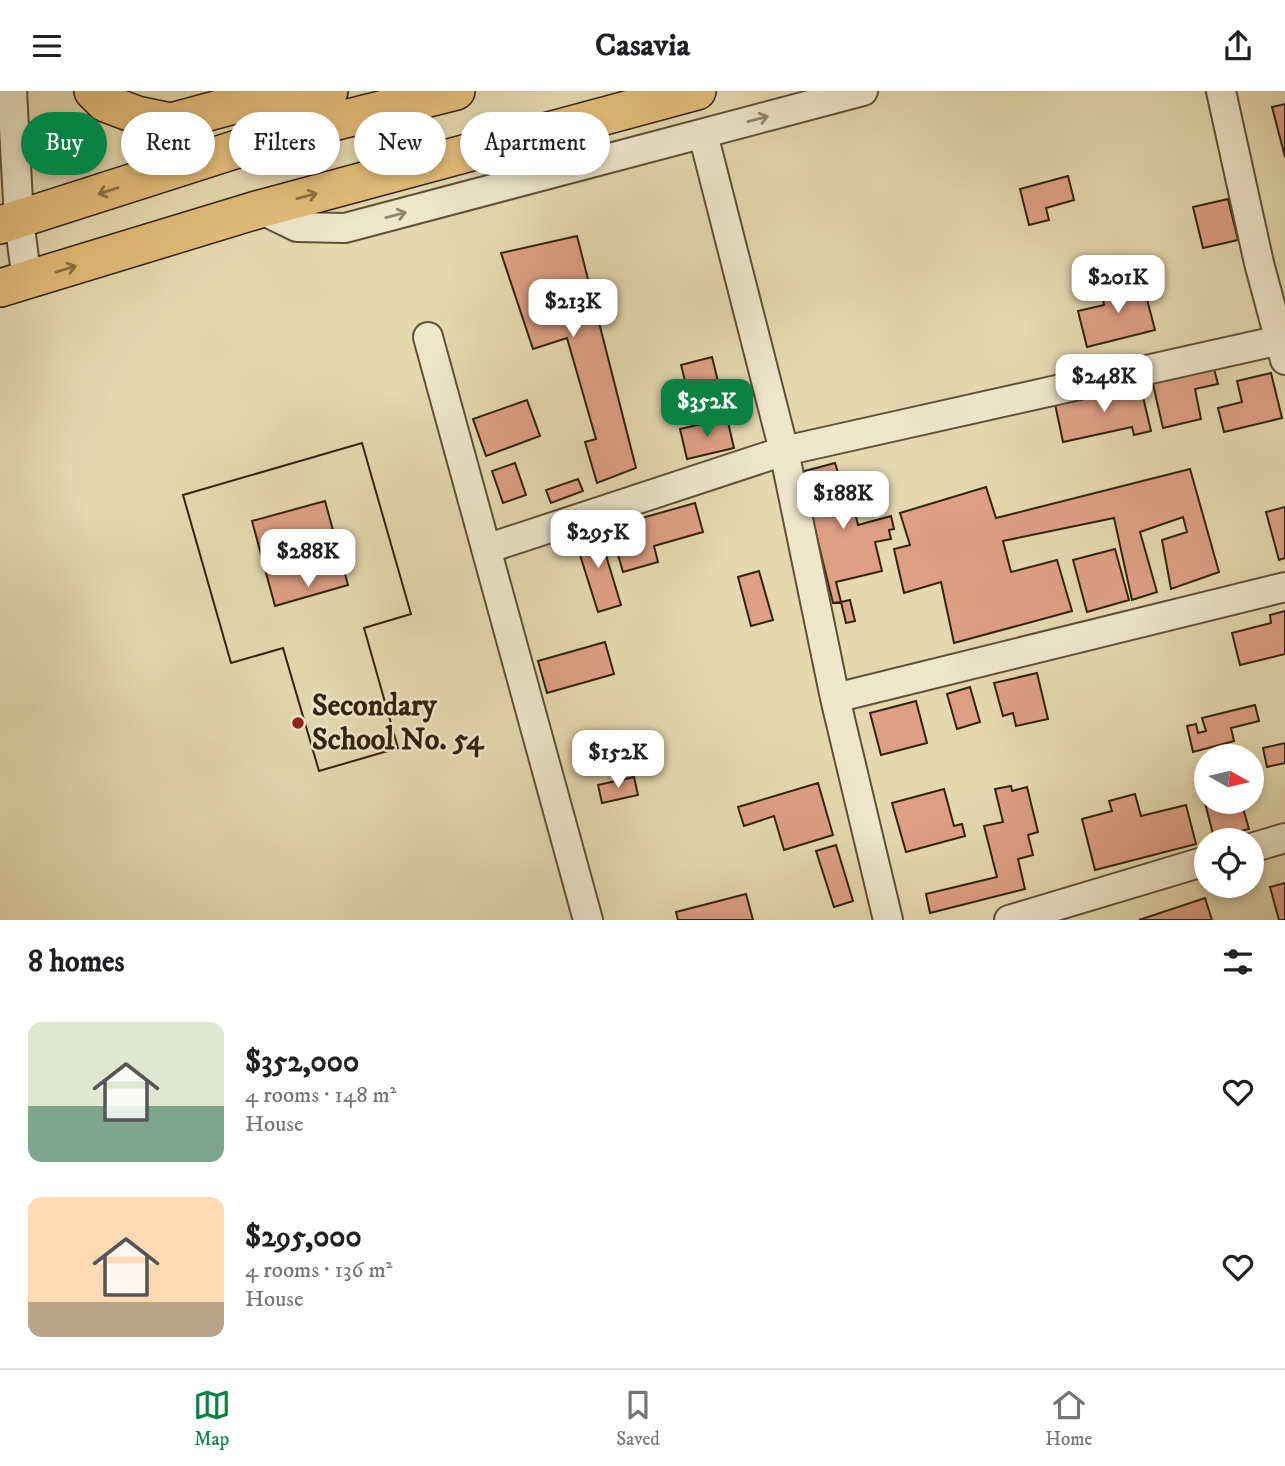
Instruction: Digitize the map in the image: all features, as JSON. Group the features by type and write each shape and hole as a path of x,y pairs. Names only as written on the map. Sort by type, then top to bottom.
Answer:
{"main road":[{"path":"93,91 105,103 137,115 171,122 286,91"},
{"path":"306,112 329,91"},
{"path":"340,120 456,91"},
{"path":"14,285 260,209 697,91"},
{"path":"9,222 229,152"}],"street":[{"path":"12,91 9,222 14,285"},
{"path":"260,209 297,227 345,228 863,91"},
{"path":"486,549 784,450 1282,350 1259,263 1221,91"},
{"path":"703,134 784,450 835,698 888,920"},
{"path":"428,337 589,920"},
{"path":"835,698 1285,587"},
{"path":"1264,844 1285,838"},
{"path":"1009,920 1194,865"}],"building":[{"path":"1285,104 1285,157 1272,107"},
{"path":"1068,176 1074,200 1046,208 1049,220 1029,225 1020,189"},
{"path":"1228,199 1238,240 1203,248 1193,207"},
{"path":"577,236 636,468 597,483 585,442 596,439 567,338 533,349 501,253"},
{"path":"1142,280 1155,330 1087,347 1078,311 1104,305 1101,290"},
{"path":"712,357 723,402 681,414 677,400 689,397 681,365"},
{"path":"1213,365 1218,384 1195,389 1201,419 1163,428 1152,380"},
{"path":"1271,373 1282,418 1224,432 1218,408 1242,402 1237,381"},
{"path":"1140,384 1151,431 1134,435 1132,427 1063,442 1055,404"},
{"path":"527,400 540,436 486,456 473,419"},
{"path":"727,418 734,448 687,459 680,429"},
{"path":"362,443 411,614 364,628 398,748 319,771 283,648 231,663 183,495","holes":["325,501 348,585 275,606 252,521"]},
{"path":"362,443 411,614 364,628 398,748 319,771 283,648 231,663 183,495"},
{"path":"515,463 526,495 503,503 492,471"},
{"path":"835,463 839,476 824,479 829,496 850,491 858,525 891,516 894,529 889,530 891,539 875,542 882,571 836,582 841,602 833,603 801,472"},
{"path":"1190,469 1219,572 1171,589 1162,540 1187,532 1183,517 1140,532 1157,592 1132,600 1114,518 1003,541 1011,572 1057,560 1072,611 954,643 941,582 904,593 894,549 910,545 900,513 986,487 996,518"},
{"path":"578,479 583,491 551,503 546,490"},
{"path":"695,503 703,532 654,546 658,562 623,572 610,527"},
{"path":"1285,507 1285,558 1279,560 1266,512"},
{"path":"598,529 621,605 598,612 574,536"},
{"path":"1115,549 1129,600 1087,612 1073,560"},
{"path":"759,571 773,620 751,626 738,577"},
{"path":"850,600 855,621 846,623 841,602"},
{"path":"1285,611 1285,654 1240,665 1232,633 1271,623 1270,615"},
{"path":"605,642 614,674 547,693 538,661"},
{"path":"1037,673 1048,719 1016,726 1013,713 1003,716 994,683"},
{"path":"970,687 980,722 957,729 947,694"},
{"path":"916,701 927,743 881,755 870,713"},
{"path":"1255,705 1259,721 1231,728 1234,741 1223,744 1194,744 1193,752 1187,726 1196,724 1198,733 1206,731 1202,718"},
{"path":"1285,743 1285,763 1267,767 1264,748"},
{"path":"634,777 638,795 602,803 598,785"},
{"path":"818,783 833,835 784,850 774,816 744,826 738,807"},
{"path":"1011,786 1012,791 1027,787 1038,832 1028,835 1033,855 1018,859 1025,889 930,913 926,894 997,877 984,826 1003,822 995,789"},
{"path":"944,789 954,826 962,824 965,836 906,852 892,803"},
{"path":"1135,794 1141,816 1186,805 1194,845 1095,870 1082,819 1112,811 1109,801"},
{"path":"1208,814 1245,814 1249,828 1211,828"},
{"path":"836,845 853,901 834,907 816,851"},
{"path":"1285,883 1285,920 1279,920 1270,887"},
{"path":"746,894 753,920 678,920 676,912"},
{"path":"1205,898 1212,920 1139,920"}],"place":[{"name":"Secondary School No. 54","path":"298,723"}]}
